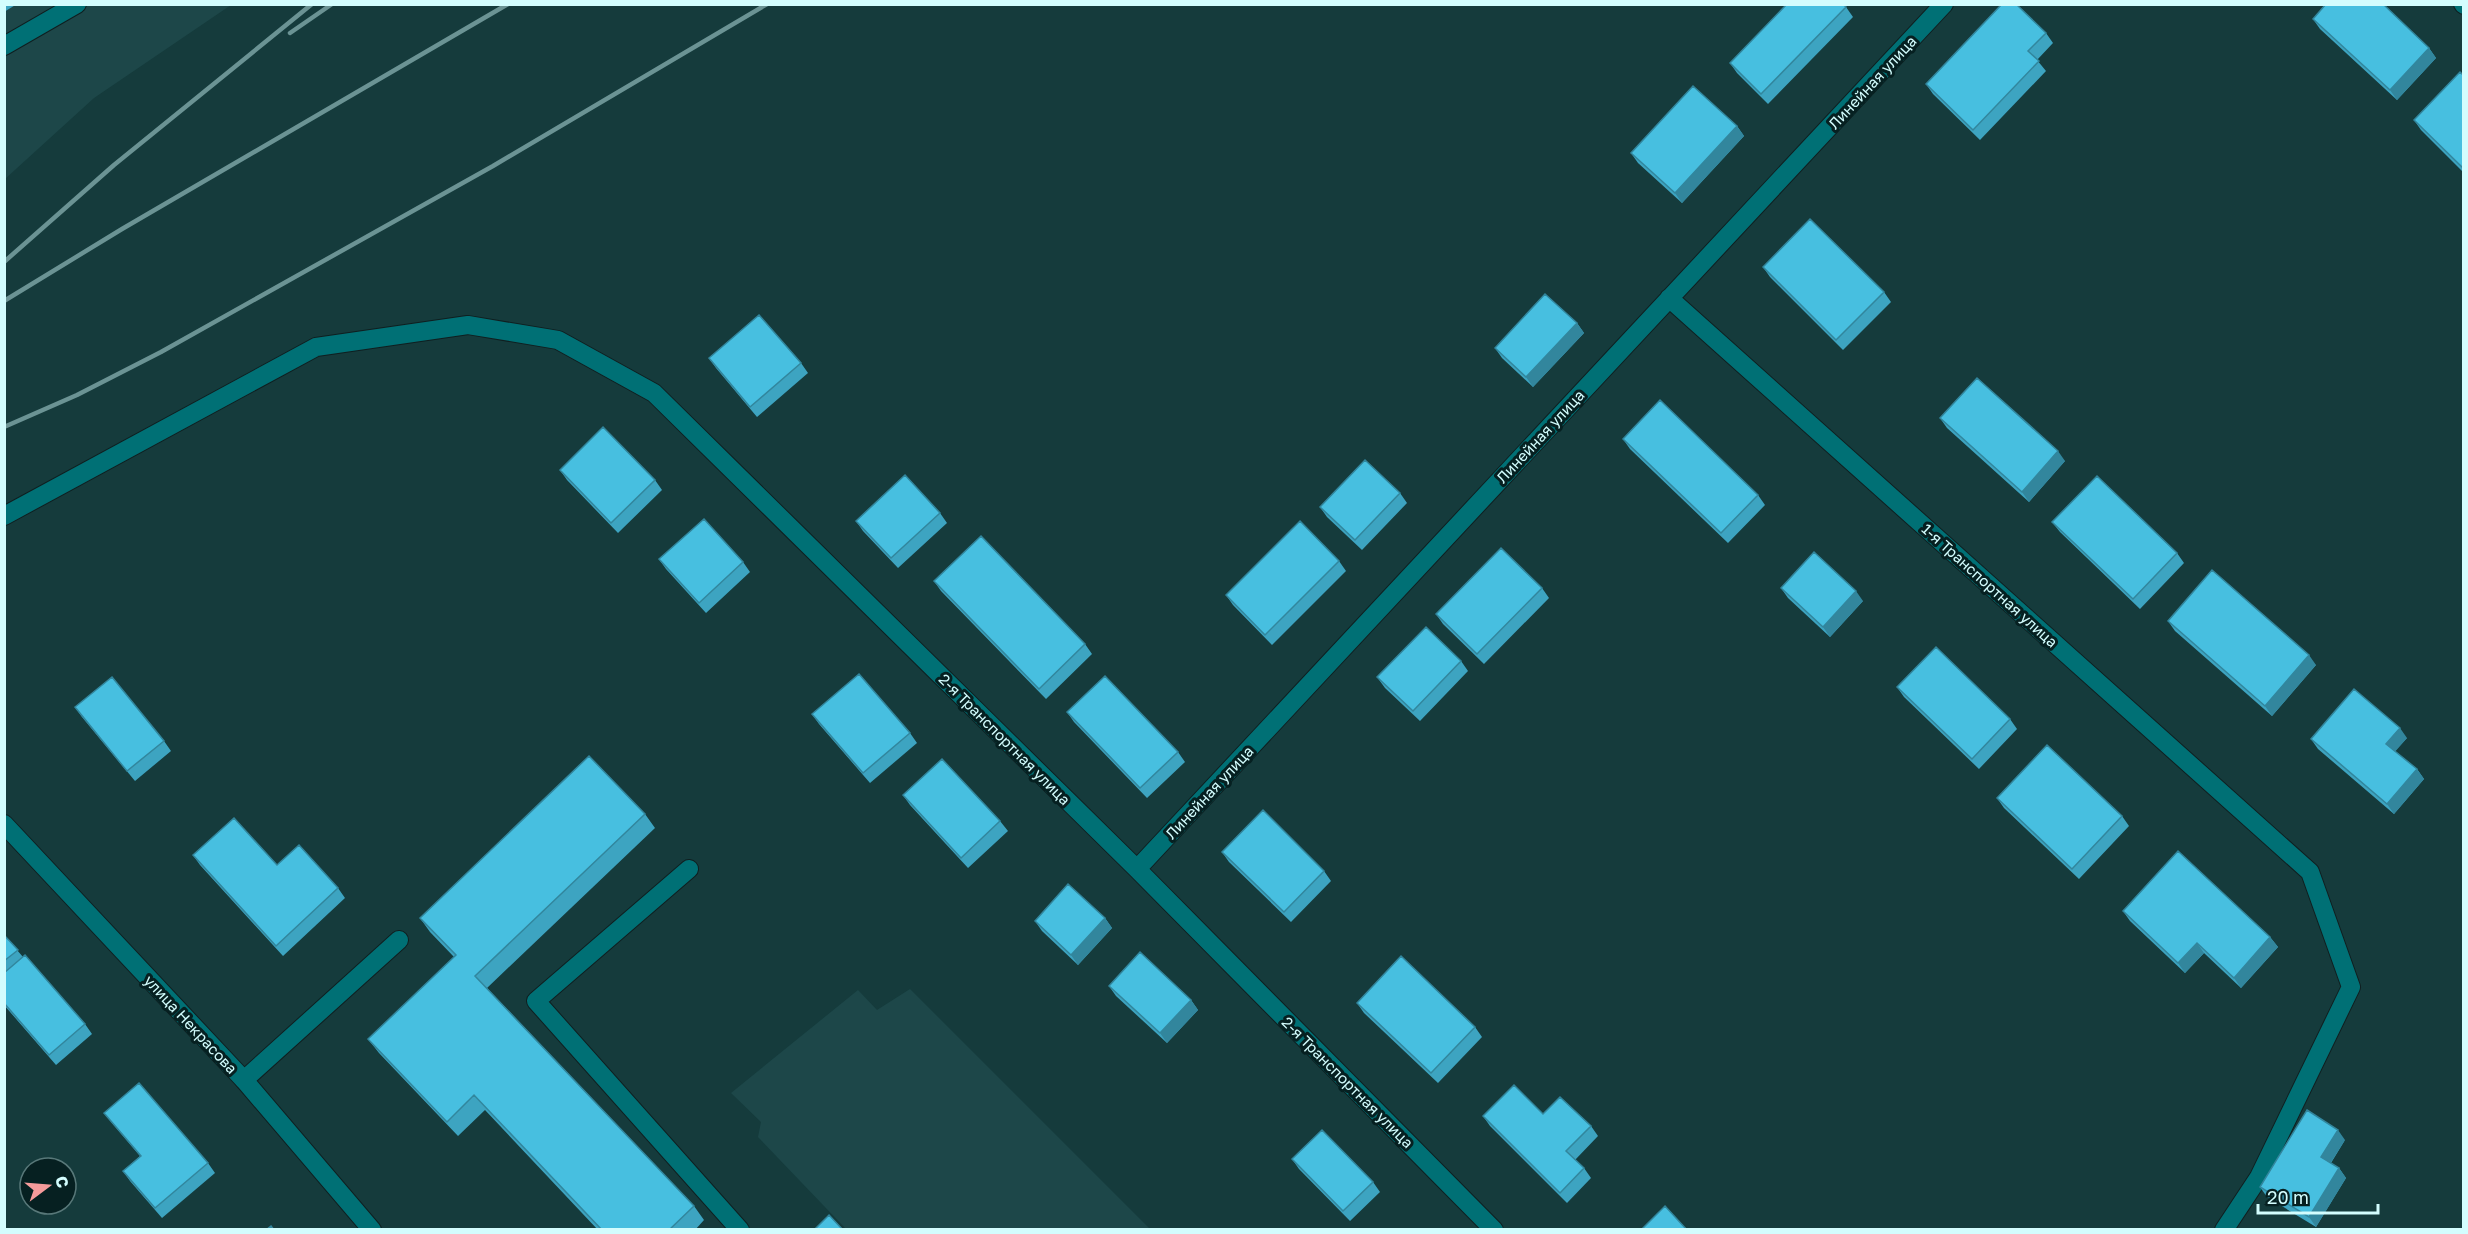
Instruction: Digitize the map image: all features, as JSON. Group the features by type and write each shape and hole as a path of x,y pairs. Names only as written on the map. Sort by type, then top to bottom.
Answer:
{"street":[{"path":"4,46 77,4"},
{"name":"Линейная улица","path":"1137,869 1944,4"},
{"name":"1-я Транспортная улица","path":"1669,298 2310,872 2351,987 2259,1177 2224,1230"},
{"name":"2-я Транспортная улица","path":"4,516 316,347 468,325 558,340 654,393 1137,869 1494,1230"},
{"name":"улица Некрасова","path":"4,824 244,1080 372,1230"},
{"path":"688,869 536,1001 740,1230"},
{"path":"244,1080 399,940"}],"shaded area":[{"path":"5,5 231,5 94,98 5,179"},
{"path":"910,989 1150,1229 846,1229 758,1137 761,1122 731,1093 858,990 877,1010"}],"building":[{"path":"1787,4 1843,4 1846,7 1761,94 1730,63"},
{"path":"2002,4 2016,4 2046,33 2028,51 2039,61 1973,130 1926,84"},
{"path":"2326,4 2383,4 2429,48 2390,90 2313,19"},
{"path":"2460,72 2463,75 2463,168 2414,120"},
{"path":"1693,86 1737,126 1675,193 1631,153"},
{"path":"1810,219 1884,292 1836,340 1763,267"},
{"path":"1545,294 1577,323 1526,377 1495,348"},
{"path":"759,315 801,363 750,407 709,358"},
{"path":"1977,378 2058,451 2022,492 1940,418"},
{"path":"1660,400 1758,495 1721,533 1623,439"},
{"path":"603,427 655,480 611,523 560,470"},
{"path":"1365,460 1400,493 1355,540 1320,507"},
{"path":"905,475 940,513 891,558 856,521"},
{"path":"2097,476 2177,553 2133,599 2052,522"},
{"path":"704,519 743,562 699,603 659,559"},
{"path":"1300,521 1339,561 1265,635 1226,595"},
{"path":"981,536 1085,644 1039,689 934,581"},
{"path":"1501,548 1542,588 1477,654 1436,614"},
{"path":"1814,552 1856,591 1823,627 1781,588"},
{"path":"2212,570 2309,655 2265,706 2168,621"},
{"path":"1426,627 1461,661 1413,711 1377,677"},
{"path":"1936,647 2010,719 1972,759 1897,687"},
{"path":"859,674 910,733 863,773 812,714"},
{"path":"1105,676 1178,752 1140,788 1067,712"},
{"path":"112,677 164,741 127,771 75,707"},
{"path":"2354,689 2400,728 2386,744 2417,769 2387,804 2311,739"},
{"path":"2047,745 2122,816 2072,869 1997,798"},
{"path":"589,756 645,814 475,976 694,1206 669,1230 602,1230 474,1095 447,1122 368,1039 456,955 420,918"},
{"path":"942,759 1000,821 961,858 903,795"},
{"path":"1263,810 1324,871 1284,912 1222,852"},
{"path":"234,818 277,865 299,845 338,888 276,946 193,855"},
{"path":"2178,851 2270,937 2234,978 2197,943 2178,963 2123,911"},
{"path":"1068,884 1105,918 1071,955 1035,921"},
{"path":"4,935 18,950 4,961"},
{"path":"1140,952 1191,1000 1160,1033 1109,986"},
{"path":"25,955 85,1024 49,1055 4,1003 4,973"},
{"path":"1401,956 1475,1027 1431,1073 1357,1003"},
{"path":"139,1083 208,1163 155,1208 123,1171 141,1156 104,1113"},
{"path":"1514,1085 1543,1114 1560,1097 1591,1126 1566,1151 1584,1168 1560,1193 1483,1116"},
{"path":"2307,1110 2338,1130 2321,1157 2339,1168 2309,1217 2260,1187"},
{"path":"1322,1130 1373,1182 1343,1211 1292,1159"},
{"path":"1665,1206 1687,1230 1641,1230"},
{"path":"829,1215 843,1230 814,1230"}],"railway":[{"path":"4,262 114,165 312,4"},
{"path":"290,33 332,4"},
{"path":"4,301 122,229 508,4"},
{"path":"4,427 77,395 161,352 493,166 767,4"}]}
